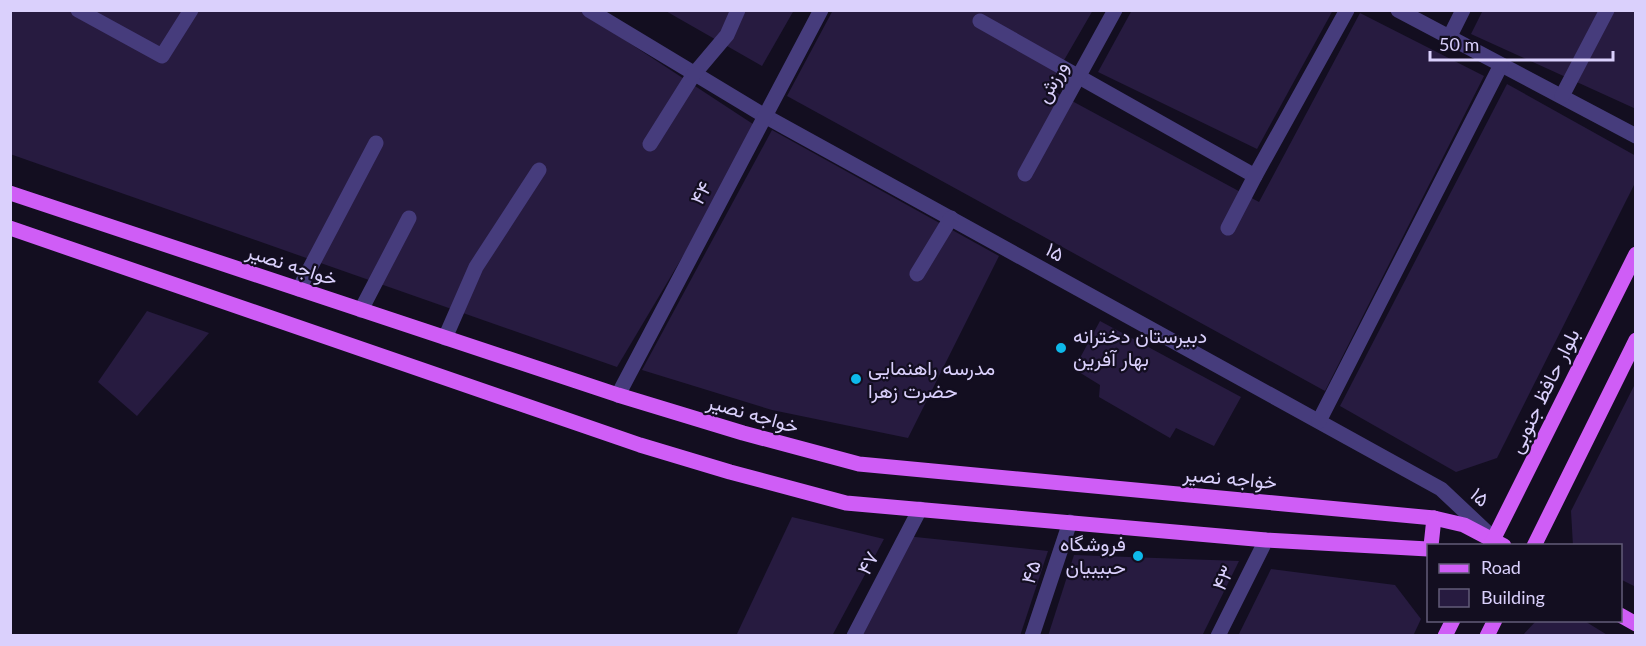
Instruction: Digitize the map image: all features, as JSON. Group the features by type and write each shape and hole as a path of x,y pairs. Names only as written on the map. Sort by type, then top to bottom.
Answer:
{"main road":[{"name":"خواجه نصیر","path":"10,193 618,395 743,434 858,464 1434,518 1464,525 1496,543"},
{"path":"10,228 651,449 846,503 1266,540 1427,547"},
{"name":"بلوار حافظ جنوبی","path":"1496,543 1635,255"},
{"path":"1535,544 1635,340"},
{"path":"1430,544 1434,518"},
{"path":"1622,616 1635,624"},
{"path":"1445,636 1452,622"},
{"path":"1487,636 1494,622"}],"street":[{"path":"78,10 95,14 162,56 191,10"},
{"name":"۱۵","path":"589,10 765,116 1441,489 1496,543"},
{"path":"650,144 694,74 726,35 738,10"},
{"name":"۴۴","path":"618,395 821,10"},
{"name":"ورزش","path":"1025,174 1115,10"},
{"path":"1228,228 1254,176 1347,10"},
{"path":"1398,10 1635,136"},
{"path":"1449,38 1462,10"},
{"path":"1562,96 1607,10"},
{"path":"980,21 1254,176"},
{"path":"1319,421 1501,65"},
{"path":"299,289 376,143"},
{"path":"445,338 476,267 539,170"},
{"path":"360,310 409,218"},
{"path":"917,274 951,218"},
{"name":"۴۷","path":"854,636 920,509"},
{"name":"۴۵","path":"1032,636 1070,522"},
{"name":"۴۳","path":"1218,636 1266,540"}],"building":[{"path":"10,10 579,10 759,128 617,367 10,154"},
{"path":"664,10 794,10 762,66"},
{"path":"833,10 1093,10 1048,88 1259,202 1360,13 1484,76 1325,391 787,96"},
{"path":"1132,10 1333,10 1257,149 1098,72"},
{"path":"1483,10 1636,10 1636,109 1471,34"},
{"path":"1507,84 1636,156 1636,181 1497,458 1456,472 1340,406"},
{"path":"772,130 999,256 908,438 772,410 642,370"},
{"path":"147,311 209,333 137,416 98,382"},
{"path":"1100,321 1241,397 1214,446 1176,428 1170,438 1099,397 1100,385 1074,369"},
{"path":"1636,382 1636,587 1622,580 1622,544 1573,544 1571,511"},
{"path":"792,517 884,539 832,636 736,636"},
{"path":"906,536 1048,551 1020,636 859,636"},
{"path":"1074,555 1239,561 1202,636 1048,636"},
{"path":"1271,569 1395,585 1421,619 1413,636 1238,636"},
{"path":"1535,622 1586,622 1609,636 1522,636"}],"place":[{"name":"دبیرستان دخترانه بهار آفرین","path":"1061,348"},
{"name":"مدرسه راهنمایی حضرت زهرا","path":"856,379"},
{"name":"فروشگاه حبیبیان","path":"1138,556"}]}
